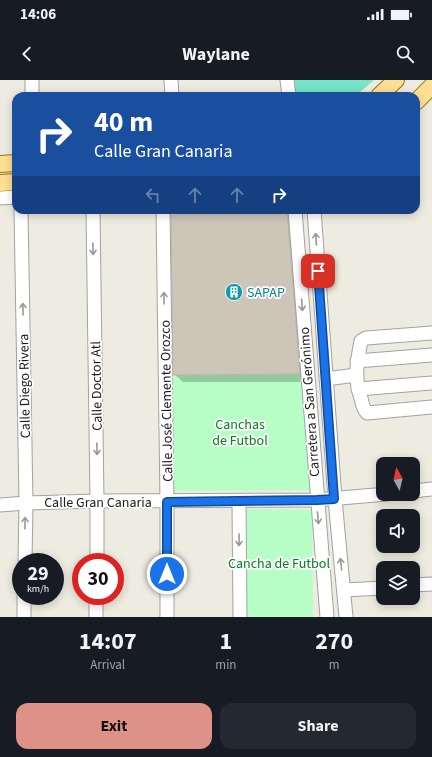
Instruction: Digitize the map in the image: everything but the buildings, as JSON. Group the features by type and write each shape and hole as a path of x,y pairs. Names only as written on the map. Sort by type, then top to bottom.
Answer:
{"main road":[{"path":"383,92 396,80"},
{"path":"0,164 12,163"},
{"path":"0,183 12,182"}],"street":[{"path":"32,80 32,92"},
{"path":"172,80 172,92"},
{"path":"287,80 288,92"},
{"path":"0,198 12,197"},
{"name":"Calle Diego Rivera","path":"21,214 26,503 25,553"},
{"name":"Calle Doctor Atl","path":"93,214 97,553"},
{"name":"Calle José Clemente Orozco","path":"163,214 168,617"},
{"name":"Carretera a San Gerónimo","path":"295,214 326,617"},
{"path":"314,214 334,499 346,617"},
{"path":"432,333 366,338 362,341 357,361 356,375 364,410 367,413 432,407"},
{"path":"357,361 432,355"},
{"path":"326,379 356,375"},
{"path":"358,389 432,383"},
{"path":"420,490 432,489"},
{"name":"Calle Gran Canaria","path":"0,505 97,501 167,502 317,500 376,495"},
{"path":"239,501 240,617"},
{"path":"420,585 432,584"},
{"path":"344,590 376,588"},
{"path":"24,605 24,617"},
{"path":"96,605 96,617"}],"green space":[{"path":"290,80 374,80 360,92 292,92"},
{"name":"Canchas de Futbol","path":"305,374 311,490 173,491 170,375"},
{"name":"Cancha de Futbol","path":"247,509 312,510 313,617 245,617"}],"place":[{"name":"SAPAP","path":"234,292"}],"route":[{"path":"167,574 167,502 334,499 318,271"}]}
